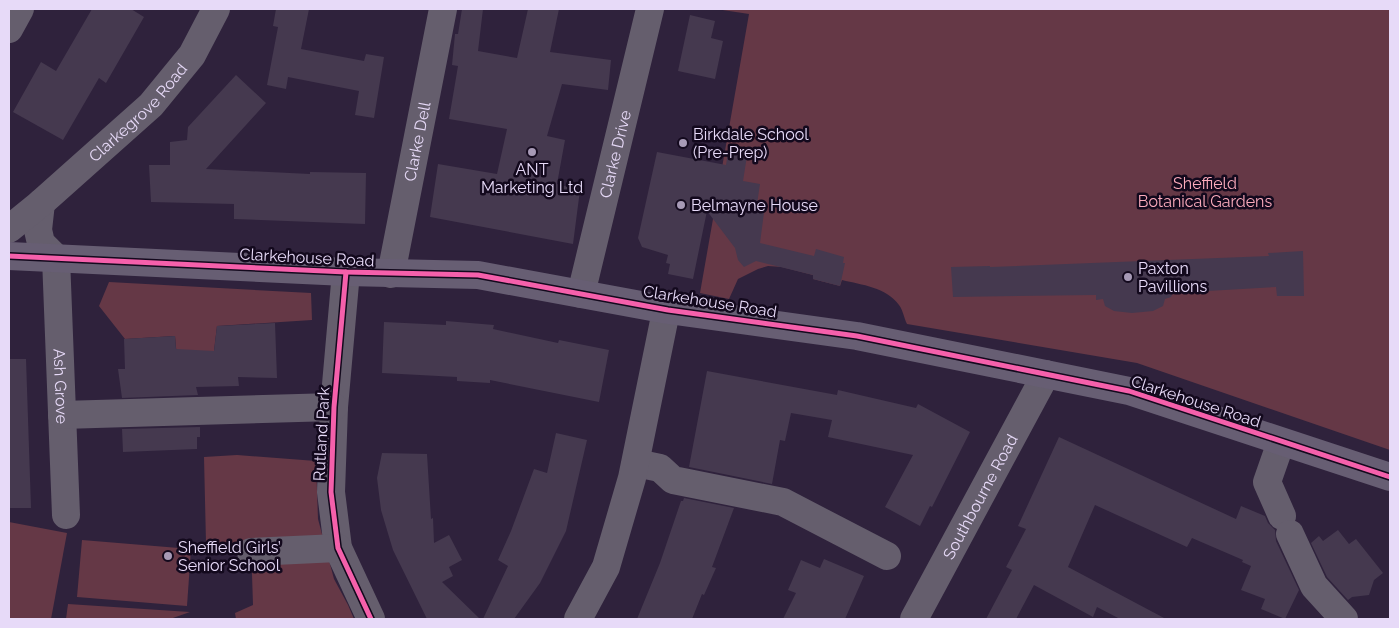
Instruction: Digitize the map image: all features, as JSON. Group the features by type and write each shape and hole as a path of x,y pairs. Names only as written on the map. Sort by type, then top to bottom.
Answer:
{"main road":[{"name":"Clarkehouse Road","path":"9,256 391,274 478,274 668,310 857,336 1129,391 1390,477"}],"street":[{"path":"9,29 20,9"},
{"name":"Clarkegrove Road","path":"9,229 151,105 192,54 216,9"},
{"name":"Clarke Dell","path":"391,274 443,9"},
{"name":"Clarke Drive","path":"581,294 650,12"},
{"path":"41,203 38,230 41,243 56,258"},
{"name":"Ash Grove","path":"56,258 66,515"},
{"name":"Rutland Park","path":"346,272 334,407 331,492 338,548 371,619"},
{"path":"578,619 606,567 636,463 664,321 668,310"},
{"name":"Southbourne Road","path":"914,619 1046,374"},
{"path":"62,415 334,407"},
{"path":"1282,442 1267,482 1314,586 1344,619"},
{"path":"636,463 660,468 673,480 783,502 886,556"},
{"path":"251,552 338,548"}],"green space":[{"name":"Sheffield Botanical Gardens","path":"716,9 1390,9 1390,450 1137,363 907,324 900,307 894,299 881,290 858,283 842,280 840,286 813,279 813,275 782,267 768,266 738,279 729,299 700,293 749,14"},
{"path":"109,282 311,293 312,320 217,326 214,351 177,358 175,336 125,339 99,306"},
{"path":"237,455 316,461 318,519 334,579 354,619 236,619 235,613 253,605 251,544 206,543 204,457"},
{"path":"9,522 67,533 51,619 9,619"},
{"path":"82,540 191,549 187,606 77,597"},
{"path":"68,604 190,612 170,619 66,619"}],"building":[{"path":"92,9 131,9 144,17 106,83 99,78 63,140 13,112 41,62 56,71"},
{"path":"276,9 309,9 301,49 364,61 366,54 384,57 374,118 355,115 359,91 288,77 286,89 267,85 278,27 273,26"},
{"path":"462,9 483,9 478,51 517,58 528,9 559,9 550,52 611,60 608,90 562,84 547,136 565,140 557,184 580,190 573,244 430,217 438,164 497,174 507,129 449,119 458,66 452,65 455,34 458,34"},
{"path":"690,15 715,21 711,38 723,41 715,79 678,71"},
{"path":"236,75 266,103 206,169 310,174 310,172 366,173 365,224 234,219 234,204 151,202 149,165 170,165 170,142 187,140 188,127"},
{"path":"657,152 726,165 728,152 747,156 743,181 760,184 757,204 765,205 760,243 814,256 816,249 844,257 843,263 845,263 840,286 813,279 813,275 756,261 744,267 738,260 735,248 707,211 693,279 668,274 670,264 666,263 668,255 642,247 638,238"},
{"name":"Paxton Pavillions","path":"1303,251 1304,296 1277,296 1276,287 1173,293 1171,297 1165,299 1163,306 1153,311 1132,313 1114,311 1105,306 1103,299 1096,300 1096,295 953,297 951,267 1269,256 1268,253"},
{"path":"446,321 494,325 493,329 558,343 559,340 609,350 599,402 490,380 490,383 457,381 457,377 382,373 384,322 446,325"},
{"path":"275,323 277,378 238,377 239,386 196,387 198,395 122,398 118,369 125,369 124,339 175,336 176,349 214,351 217,326"},
{"path":"9,359 26,359 31,508 9,508"},
{"path":"707,371 837,395 838,390 916,408 918,404 970,432 932,507 930,506 920,526 885,507 913,455 828,437 832,420 791,413 785,441 780,440 772,484 689,467"},
{"path":"200,427 200,437 197,437 197,449 123,452 122,429"},
{"path":"556,433 587,440 566,531 540,583 514,619 483,619 508,566 498,560 534,469 547,473"},
{"path":"1059,437 1236,519 1241,506 1265,516 1268,523 1275,530 1276,541 1299,590 1285,619 1261,609 1265,599 1241,590 1251,566 1242,562 1243,560 1192,538 1187,547 1095,505 1068,567 1166,619 1120,619 1097,607 1093,617 1034,585 1016,619 986,619 1012,570 1006,567 1026,529 1018,526"},
{"path":"382,453 427,454 434,543 449,535 462,560 449,567 453,576 442,582 480,619 427,619 393,550 381,510 377,478"},
{"path":"684,498 734,508 712,567 716,568 704,595 702,594 692,619 637,619 660,563 681,501"},
{"path":"1338,530 1349,544 1356,539 1383,573 1374,580 1369,595 1352,597 1348,600 1327,577 1311,543 1319,536 1323,541"},
{"path":"824,559 864,576 845,619 783,619 796,593 788,590 801,560 820,568"}],"cycle path":[{"path":"9,256 346,272 478,275 668,310 857,336 1129,391 1390,477"},
{"path":"346,272 334,407 331,492 338,548 371,619"}],"place":[{"name":"Birkdale School (Pre-Prep)","path":"683,143"},
{"name":"ANT Marketing Ltd","path":"532,152"},
{"name":"Belmayne House","path":"681,205"},
{"name":"Paxton Pavillions","path":"1128,277"},
{"name":"Sheffield Girls’ Senior School","path":"168,556"}]}
